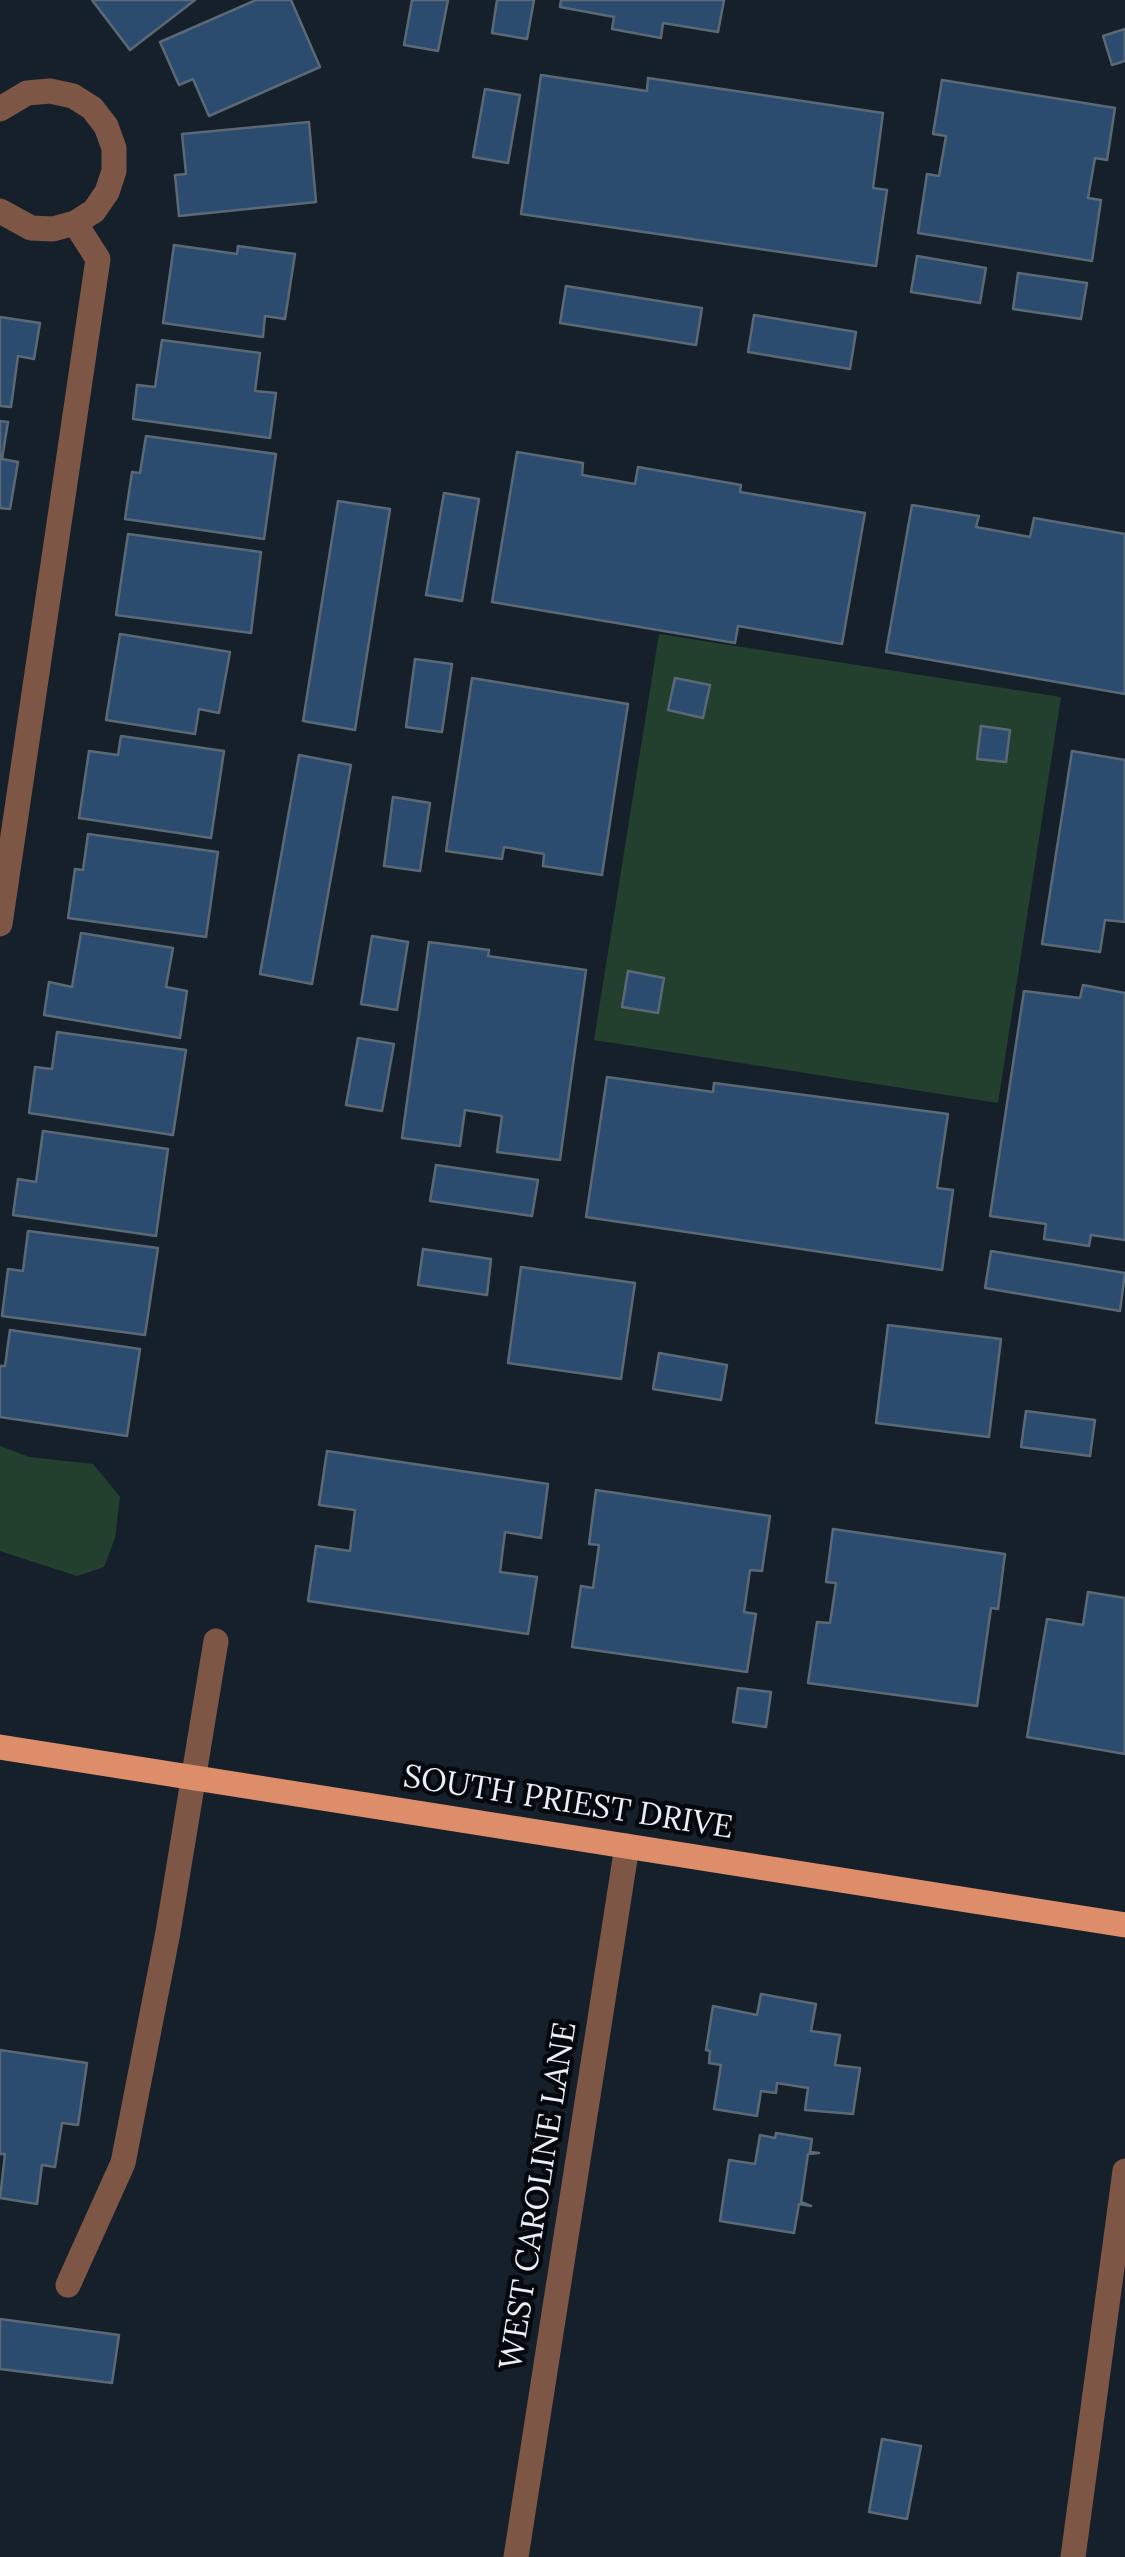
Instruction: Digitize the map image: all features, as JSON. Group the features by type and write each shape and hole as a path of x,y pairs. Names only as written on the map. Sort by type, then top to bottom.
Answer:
{"main road":[{"name":"SOUTH PRIEST DRIVE","path":"0,1747 1125,1924"}],"street":[{"path":"0,110 27,93 50,91 72,96 92,108 106,126 114,148 114,171 107,192 94,211 75,223 53,229 31,228 0,211"},
{"path":"0,924 98,260 75,223"},
{"path":"68,2284 123,2163 195,1777 216,1641"},
{"name":"WEST CAROLINE LANE","path":"516,2557 627,1846"},
{"path":"1073,2557 1125,2171"}],"green space":[{"path":"659,634 1061,697 998,1103 594,1040"},
{"path":"0,1446 29,1457 93,1464 120,1497 115,1538 104,1567 77,1576 0,1551"}],"building":[{"path":"92,0 195,0 130,50"},
{"path":"256,0 291,0 320,67 209,116 193,79 179,85 160,42"},
{"path":"412,0 448,0 438,51 404,45"},
{"path":"497,0 534,0 527,39 492,33"},
{"path":"561,0 724,0 718,32 663,23 661,38 612,29 614,17 560,7"},
{"path":"1125,29 1125,61 1112,65 1103,36"},
{"path":"541,75 647,91 648,78 883,113 873,188 887,190 876,266 521,214"},
{"path":"942,80 1115,108 1107,160 1095,158 1088,198 1101,200 1092,261 918,233 927,174 939,176 946,136 933,134"},
{"path":"485,89 520,95 508,163 473,157"},
{"path":"309,122 316,202 179,216 175,175 186,174 182,134"},
{"path":"174,245 237,254 238,246 295,254 285,319 265,316 263,337 163,323"},
{"path":"917,256 986,268 980,303 911,292"},
{"path":"1018,273 1087,283 1081,319 1013,309"},
{"path":"566,286 702,308 696,345 560,323"},
{"path":"754,315 856,332 850,369 748,352"},
{"path":"0,317 40,323 34,359 18,356 11,407 0,406"},
{"path":"162,340 260,353 255,391 276,393 270,438 133,419 137,385 155,387"},
{"path":"0,421 8,422 2,459 18,462 10,509 0,508"},
{"path":"146,436 276,454 264,539 125,519 132,472 140,473"},
{"path":"517,452 583,463 582,475 635,484 638,467 741,485 740,492 865,513 842,644 738,626 735,643 492,602"},
{"path":"444,493 479,499 462,601 426,595"},
{"path":"338,501 390,509 355,730 303,721"},
{"path":"912,505 979,516 976,527 1030,537 1034,518 1125,534 1125,694 886,652"},
{"path":"128,534 261,552 251,633 116,615"},
{"path":"120,634 230,652 219,713 199,709 195,734 106,720"},
{"path":"415,659 452,664 442,732 406,727"},
{"path":"472,678 628,704 602,875 543,866 544,854 504,847 502,859 446,851"},
{"path":"675,678 710,685 703,718 668,710"},
{"path":"981,726 1010,730 1006,762 977,759"},
{"path":"121,736 224,751 211,838 79,818 89,751 118,755"},
{"path":"1072,751 1125,760 1125,922 1105,920 1100,952 1042,944"},
{"path":"299,755 351,765 312,984 260,974"},
{"path":"393,797 430,803 420,871 384,866"},
{"path":"88,834 218,852 206,937 68,918 75,869 83,870"},
{"path":"81,933 173,948 166,987 187,991 180,1038 44,1015 49,982 72,987"},
{"path":"372,936 408,942 397,1010 361,1004"},
{"path":"429,942 489,950 488,956 586,970 560,1160 497,1152 502,1116 465,1110 460,1146 402,1138"},
{"path":"628,971 664,978 658,1013 622,1007"},
{"path":"1083,985 1125,993 1125,1240 1091,1235 1089,1246 1044,1239 1046,1224 990,1216 1024,991 1080,998"},
{"path":"57,1032 186,1050 173,1135 29,1113 35,1067 52,1069"},
{"path":"358,1038 394,1044 382,1111 346,1105"},
{"path":"607,1077 713,1092 714,1083 948,1114 937,1188 953,1190 942,1270 586,1217"},
{"path":"43,1131 168,1149 156,1236 13,1215 18,1179 36,1182"},
{"path":"436,1165 538,1180 532,1216 430,1201"},
{"path":"28,1231 158,1248 145,1335 2,1316 8,1269 23,1271"},
{"path":"423,1249 491,1259 487,1295 418,1285"},
{"path":"991,1251 1125,1273 1120,1311 985,1288"},
{"path":"521,1267 635,1283 621,1379 508,1363"},
{"path":"888,1325 1001,1339 989,1437 876,1423"},
{"path":"10,1330 140,1349 127,1436 0,1417 0,1366 5,1366"},
{"path":"659,1353 727,1365 721,1400 653,1389"},
{"path":"1026,1411 1095,1420 1090,1456 1021,1447"},
{"path":"327,1451 548,1484 541,1538 505,1532 500,1572 537,1577 528,1634 308,1601 316,1546 350,1551 355,1510 319,1505"},
{"path":"596,1490 770,1516 762,1571 750,1570 744,1612 756,1614 747,1672 572,1647 581,1586 593,1588 599,1545 589,1544"},
{"path":"833,1529 1005,1554 998,1609 991,1608 977,1706 808,1683 817,1622 830,1623 836,1583 826,1582"},
{"path":"1088,1592 1125,1598 1125,1754 1027,1737 1047,1619 1083,1625"},
{"path":"738,1688 771,1692 766,1727 733,1722"},
{"path":"761,1994 816,2004 811,2031 840,2035 835,2065 860,2068 853,2114 805,2110 808,2088 777,2083 776,2093 761,2091 757,2116 714,2109 721,2065 709,2063 710,2051 706,2050 713,2006 757,2015"},
{"path":"0,2050 87,2063 78,2125 62,2123 55,2167 42,2165 37,2204 0,2198 5,2154 0,2154"},
{"path":"776,2133 812,2139 810,2152 819,2153 808,2154 801,2202 811,2206 799,2204 794,2233 720,2221 729,2160 755,2164 760,2135 775,2138"},
{"path":"0,2319 119,2335 112,2383 0,2369"},
{"path":"882,2439 921,2446 907,2519 869,2512"}]}
